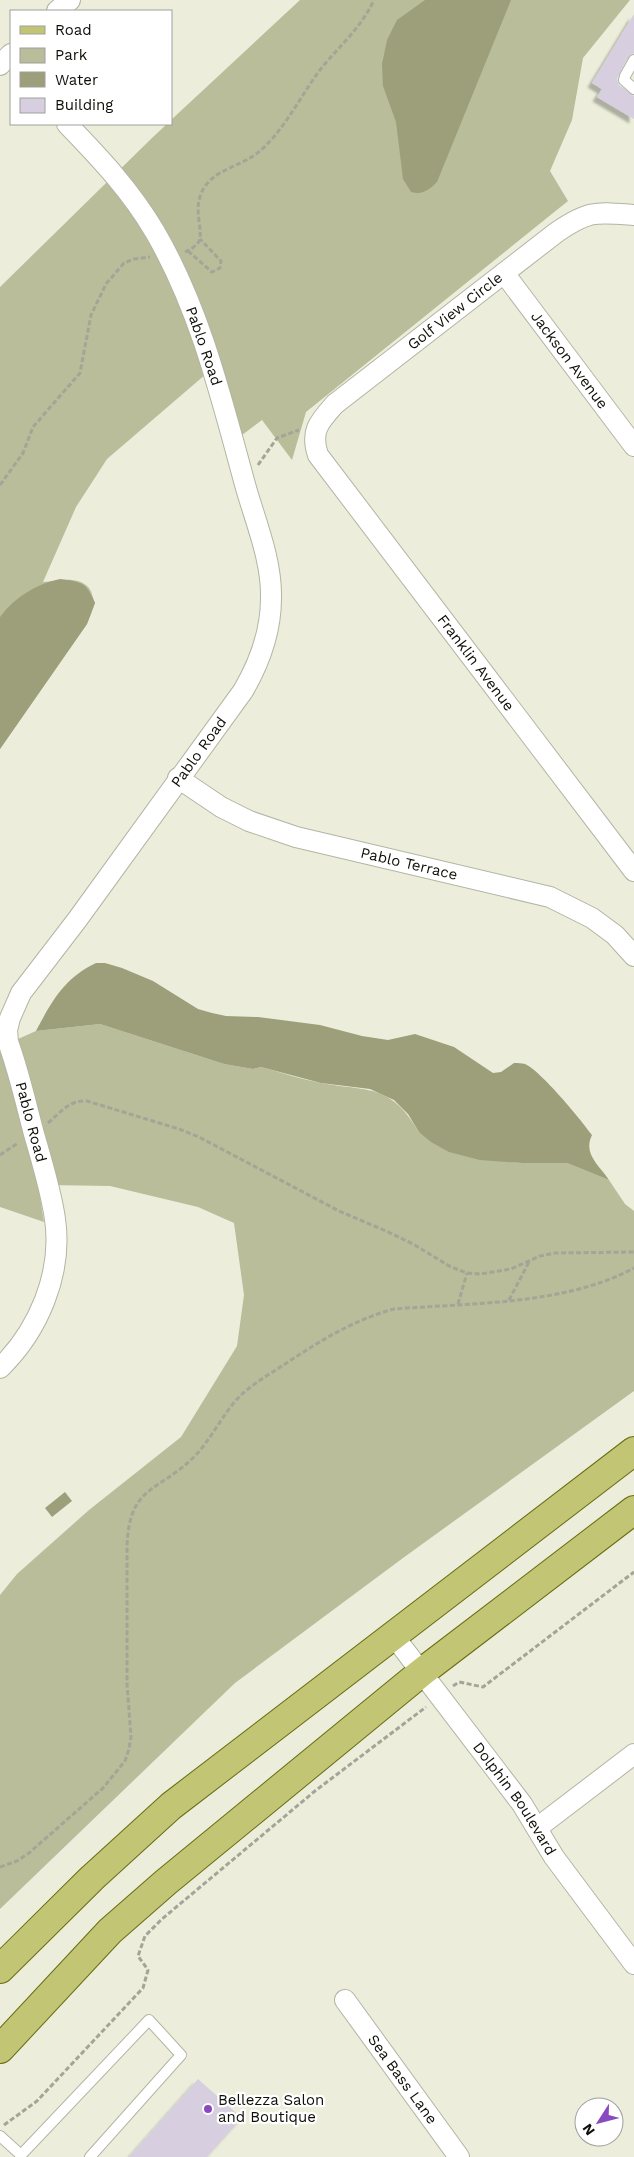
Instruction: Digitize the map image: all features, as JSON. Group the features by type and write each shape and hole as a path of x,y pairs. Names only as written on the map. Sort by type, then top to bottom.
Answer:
{"main road":[{"path":"0,1969 92,1878 171,1806 634,1451"},
{"path":"0,2049 110,1931 166,1882 422,1672 634,1510"}],"street":[{"path":"59,10 70,0"},
{"name":"Pablo Road","path":"0,1368 23,1342 35,1322 54,1272 57,1241 56,1220 8,1042 10,1018 21,993 77,920 178,778 243,691 255,670 264,648 270,620 269,574 213,368 195,317 174,268 155,232 122,183 68,125"},
{"name":"Golf View Circle","path":"318,455 314,443 315,430 335,404 557,232 579,217 596,213 634,215"},
{"name":"Jackson Avenue","path":"504,273 634,446"},
{"name":"Franklin Avenue","path":"318,455 634,871"},
{"name":"Pablo Terrace","path":"178,778 221,808 258,824 296,836 550,897 592,918 615,935 634,956"},
{"name":"Dolphin Boulevard","path":"393,1635 522,1804 554,1857 634,1964"},
{"path":"536,1828 634,1754"},
{"name":"Sea Bass Lane","path":"345,2000 459,2157"}],"lane":[{"path":"634,60 624,76 624,80 634,89"},
{"path":"0,2136 21,2156 149,2020 181,2055 90,2157"}],"path":[{"path":"188,250 212,272 220,268 221,261 199,238"},
{"path":"245,484 277,438 320,422"},
{"path":"34,1133 45,1126 66,1106 77,1100 87,1101 179,1129 226,1150 339,1211 400,1238 451,1267 466,1273 498,1272 511,1269 540,1256 555,1253 634,1252"},
{"path":"509,1300 529,1261"},
{"path":"0,1867 17,1861 29,1853 103,1788 125,1760 130,1737 126,1667 127,1532 133,1508 150,1489 194,1457 239,1398 276,1369 335,1332 376,1314 394,1309 509,1300 545,1295 605,1280 634,1268"},
{"path":"458,1304 466,1273"},
{"path":"0,2127 37,2101 143,1988 148,1970 138,1956 145,1936 162,1919 315,1791 459,1682 483,1687 634,1572"}],"green space":[{"path":"300,0 630,0 583,58 572,120 550,171 568,201 306,412 292,460 262,420 242,435 213,368 107,459 76,507 43,582 79,581 89,588 95,603 87,624 0,749 0,287 153,137 166,125 172,125 172,119"},
{"path":"100,1024 224,1064 253,1069 261,1067 313,1081 377,1092 388,1097 398,1105 419,1132 501,1161 567,1163 609,1180 625,1204 634,1211 634,1391 403,1558 235,1683 0,1909 0,1595 17,1574 89,1510 181,1437 237,1346 244,1295 234,1223 198,1207 110,1186 48,1185 39,1191 44,1222 0,1207 0,1047 36,1031"}],"water":[{"path":"425,0 511,0 437,182 426,191 415,193 411,192 403,179 396,122 383,86 382,64 387,40 397,20"},
{"path":"60,579 82,584 89,591 95,603 87,624 0,749 0,617 12,603 27,592 43,584"},
{"path":"96,963 105,963 122,968 153,981 198,1009 212,1013 320,1025 362,1036 388,1040 415,1034 454,1047 493,1073 501,1072 514,1063 525,1064 550,1085 592,1135 589,1148 593,1159 609,1180 567,1163 522,1163 480,1160 449,1152 431,1142 419,1132 408,1114 394,1100 370,1089 321,1083 261,1067 253,1069 224,1064 100,1024 36,1031 54,1000 67,983"},
{"path":"65,1492 72,1501 52,1517 45,1508"}],"building":[{"path":"634,14 634,53 628,57 617,79 619,85 634,96 634,119 597,97 602,89 592,83"},
{"path":"198,2079 242,2118 207,2157 129,2157"}],"place":[{"name":"Bellezza Salon and Boutique","path":"208,2109"}]}
